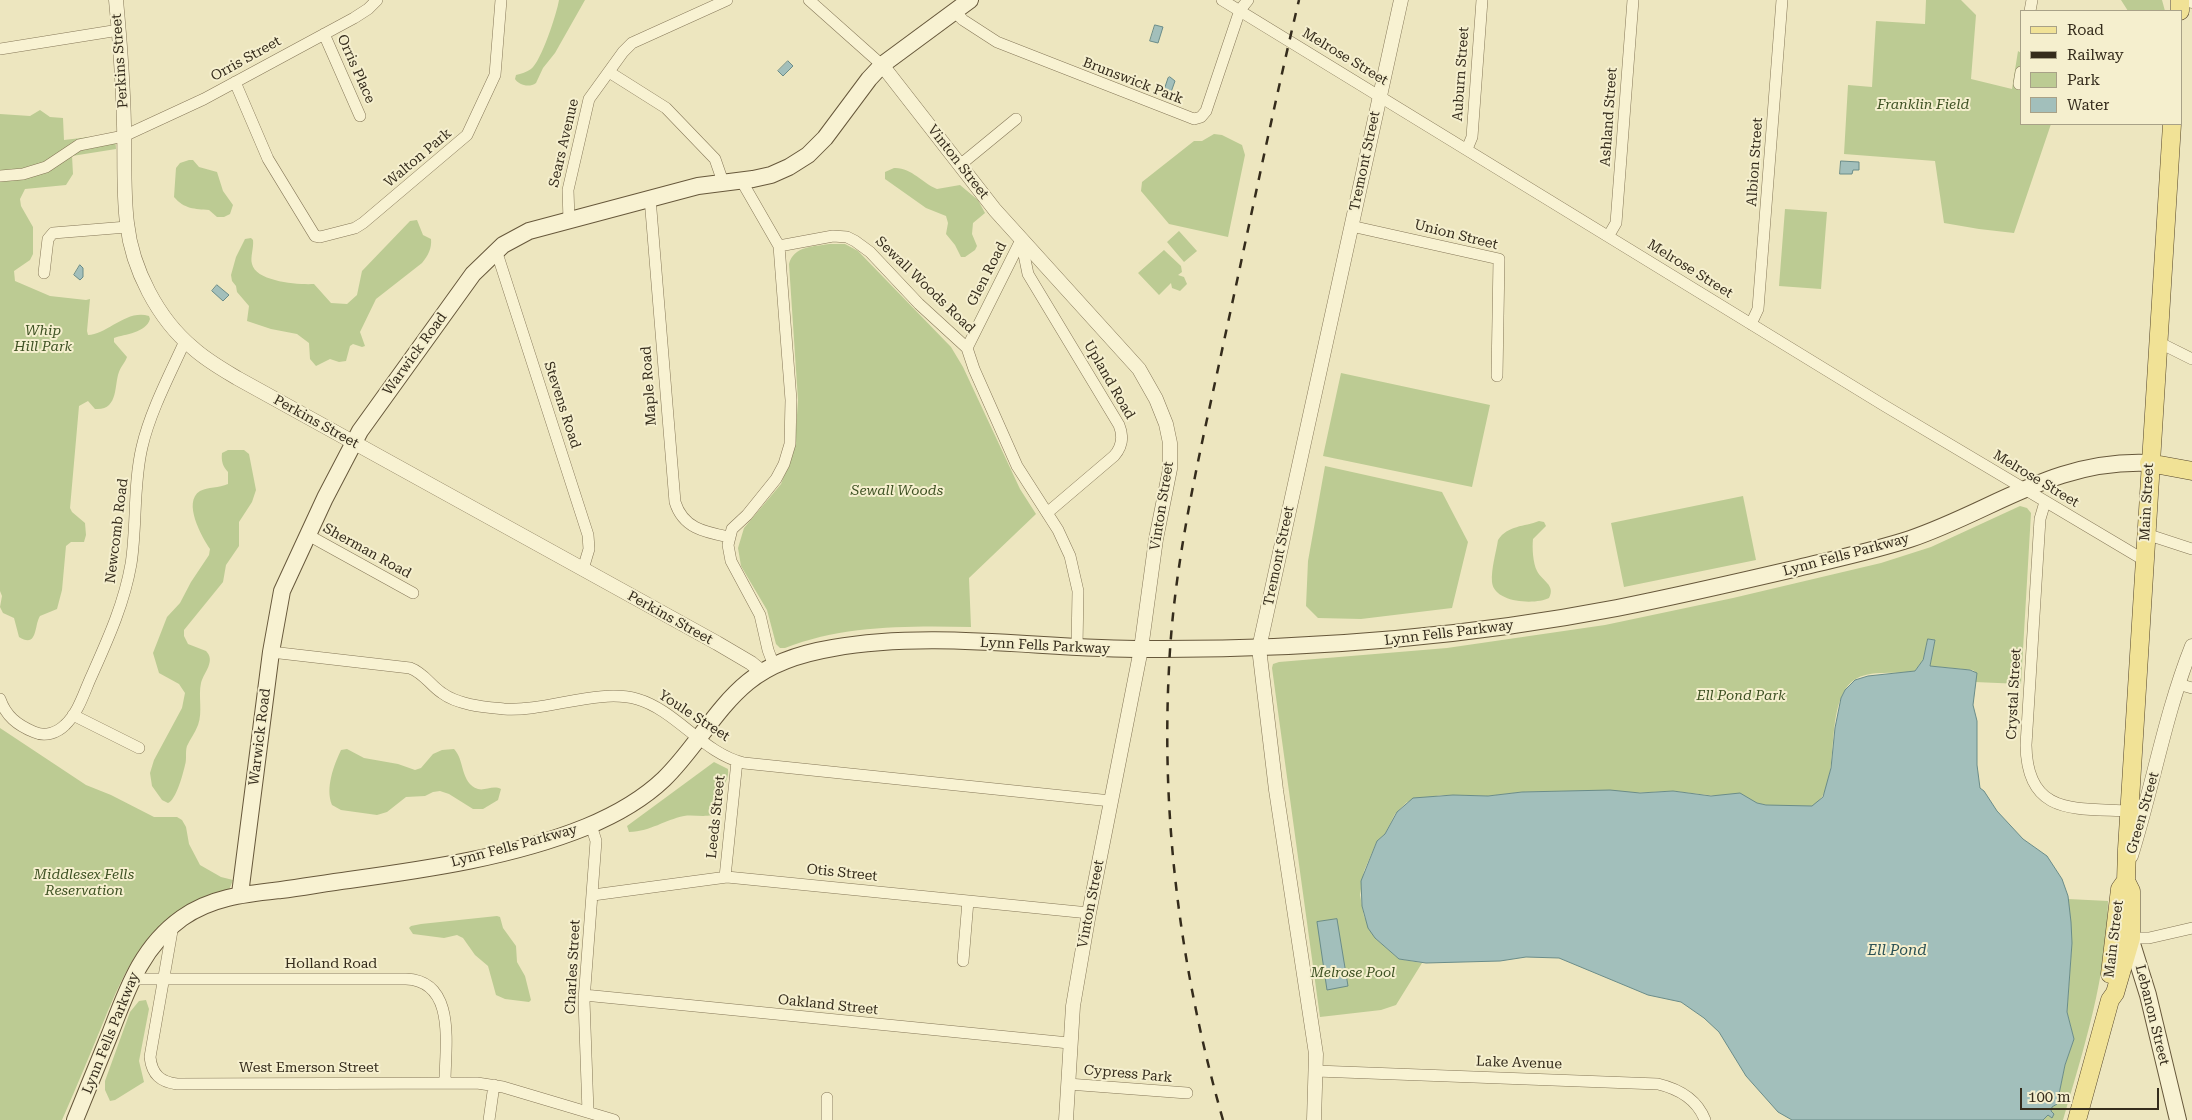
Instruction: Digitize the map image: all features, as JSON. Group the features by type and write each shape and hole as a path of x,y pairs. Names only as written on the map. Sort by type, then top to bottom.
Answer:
{"main road":[{"path":"882,65 970,0"},
{"name":"Warwick Road","path":"240,894 280,596 353,442 376,407 466,283 496,250 521,234 650,198 776,173 808,155 827,135 869,79 882,65"},
{"name":"Main Street","path":"2110,1000 2108,989 2120,890 2126,877 2172,125"},
{"name":"Lynn Fells Parkway","path":"75,1120 132,979 148,951 174,925 200,908 240,894 450,864 536,844 591,825 626,808 654,788 676,767 736,693 768,669 797,657 827,649 890,641 1141,649 1259,648 1368,642 1544,621 1621,607 1764,576 1890,545 1963,518 2023,488 2062,474 2094,466 2124,462 2150,463 2177,466 2192,471"},
{"name":"Main Street","path":"2077,1120 2110,1000 2115,993 2131,938 2131,891 2126,877"},
{"name":"Lebanon Street","path":"2118,913 2131,938 2148,995 2178,1120"}],"street":[{"name":"Perkins Street","path":"116,0 119,30 127,227 144,280 159,309 185,341 203,356 237,378 751,663 768,669"},
{"name":"Orris Street","path":"0,176 23,174 46,167 79,145 124,136 235,82 360,15 377,0"},
{"name":"Walton Park","path":"235,82 268,159 315,236 320,237 363,223 467,135 495,75 502,0"},
{"name":"Sears Avenue","path":"569,220 568,187 592,92 632,43 728,0"},
{"path":"810,0 882,65"},
{"name":"Melrose Street","path":"1222,0 1609,235 1751,324 2144,560"},
{"path":"1240,10 1248,0"},
{"name":"Tremont Street","path":"1314,1120 1316,1070 1312,1030 1276,790 1259,648 1401,0"},
{"name":"Auburn Street","path":"1466,149 1472,135 1482,0"},
{"name":"Ashland Street","path":"1609,235 1616,223 1633,0"},
{"name":"Albion Street","path":"1751,324 1758,310 1782,0"},
{"name":"Brunswick Park","path":"955,12 962,20 997,42 1194,119 1202,117 1206,111 1240,10"},
{"path":"0,49 119,30"},
{"name":"Orris Place","path":"324,34 360,116"},
{"name":"Vinton Street","path":"882,65 1021,240 1139,369 1156,399 1166,424 1170,443 1170,469 1156,539 1141,649 1088,913 1073,1006 1069,1044 1066,1120"},
{"path":"609,72 666,108 715,158 723,182"},
{"path":"2019,84 2020,78"},
{"path":"960,165 1016,118"},
{"path":"742,180 778,246 791,400 790,444 784,464 776,479 759,501 732,529 729,537 728,549 731,561 760,615 768,650 768,669"},
{"name":"Maple Road","path":"650,198 675,502 683,518 692,526 702,532 729,537"},
{"name":"Union Street","path":"1351,226 1499,259 1497,376"},
{"path":"44,273 48,239 52,233 127,227"},
{"name":"Sewall Woods Road","path":"778,246 833,236 847,237 855,241 870,252 919,304 967,348 1017,466 1063,539 1076,577 1078,608 1077,647"},
{"name":"Glen Road","path":"967,348 1021,240"},
{"name":"Upland Road","path":"1021,240 1028,274 1119,425 1122,435 1120,448 1114,456 1047,513"},
{"name":"Stevens Road","path":"496,250 588,535 589,549 583,569"},
{"name":"Newcomb Road","path":"0,699 4,709 13,720 24,728 39,734 56,731 66,725 73,715 108,640 122,604 131,563 142,448 163,390 185,341"},
{"path":"2158,342 2192,359"},
{"name":"Crystal Street","path":"2045,502 2040,519 2026,745 2027,769 2037,789 2055,804 2073,808 2129,811"},
{"path":"2146,534 2192,549"},
{"name":"Sherman Road","path":"308,535 412,593"},
{"name":"Green Street","path":"2126,877 2178,684 2192,646"},
{"name":"Youle Street","path":"271,652 410,668 424,675 439,691 451,698 503,709 540,707 609,697 632,698 646,702 698,738 737,761 1111,802"},
{"path":"2178,684 2192,688"},
{"path":"73,715 139,748"},
{"name":"Green Street","path":"2131,775 2150,770 2155,765 2160,753"},
{"name":"Leeds Street","path":"725,877 737,761"},
{"name":"Charles Street","path":"588,1112 584,996 596,841 591,825"},
{"name":"Otis Street","path":"592,895 725,877 1088,913"},
{"path":"964,960 968,901"},
{"name":"West Emerson Street","path":"174,925 150,1057 155,1074 163,1081 177,1084 445,1082 494,1085 614,1120"},
{"path":"2131,938 2149,938 2192,928"},
{"name":"Holland Road","path":"132,979 163,981 406,979 420,982 435,992 444,1008 445,1082"},
{"name":"Oakland Street","path":"584,996 1069,1044"},
{"name":"Lake Avenue","path":"1316,1070 1658,1084 1671,1087 1688,1096 1699,1108 1705,1120"},
{"name":"Cypress Park","path":"1068,1084 1187,1093"},
{"path":"489,1120 494,1085"},
{"path":"826,1120 827,1098"}],"green space":[{"path":"559,0 585,0 555,53 543,68 536,83 527,86 522,84 515,79 516,75 524,73 535,65 544,48"},
{"name":"Franklin Field","path":"1926,0 1961,0 1976,15 1971,79 2012,89 2018,51 2020,52 2020,125 2051,125 2014,233 1944,223 1935,161 1844,154 1848,85 1872,87 1876,21 1925,24"},
{"path":"2121,0 2162,0 2165,10 2127,10"},
{"name":"Whip Hill Park","path":"40,110 50,117 63,118 64,140 115,134 116,149 72,156 73,174 66,185 25,189 20,199 21,206 33,227 33,254 30,260 14,271 15,281 50,296 90,299 88,335 102,331 132,316 149,316 150,319 148,324 140,330 114,338 114,342 127,357 119,372 114,396 108,406 95,409 88,401 79,406 70,508 85,523 86,535 84,542 71,542 66,546 62,590 57,609 40,616 32,638 25,640 19,637 14,618 3,613 0,607 2,596 0,591 0,114 30,116"},
{"path":"1214,134 1222,135 1242,145 1245,155 1228,237 1169,224 1141,191 1142,182 1194,141 1202,141"},
{"path":"193,160 199,167 217,172 223,191 233,205 230,214 224,217 217,217 209,210 194,209 186,206 174,197 176,168 180,163"},
{"path":"894,168 906,170 937,189 960,185 978,200 985,213 973,223 972,234 977,246 975,250 965,257 961,257 955,245 946,234 948,223 946,216 926,208 885,179 885,172"},
{"path":"1785,209 1827,212 1821,289 1779,286"},
{"path":"417,220 423,235 431,239 428,255 422,263 376,299 360,332 365,346 353,344 350,346 346,361 339,362 330,359 316,366 310,359 309,343 297,334 271,329 247,321 249,306 237,292 231,275 236,257 245,239 251,238 253,240 252,264 261,275 279,281 314,284 331,303 347,304 357,295 362,271 410,221"},
{"path":"1179,231 1197,251 1184,262 1167,242"},
{"name":"Sewall Woods","path":"829,244 845,244 858,251 951,347 963,367 1020,489 1036,514 969,578 971,627 877,628 830,635 780,648 776,644 767,610 741,566 738,548 744,528 781,484 795,445 798,400 789,264 791,258 804,248"},
{"path":"1164,250 1181,266 1182,272 1178,275 1184,277 1187,284 1180,291 1172,288 1171,283 1159,295 1138,273"},
{"path":"1341,373 1490,405 1472,487 1323,456"},
{"path":"228,450 244,450 249,454 256,490 252,502 239,522 239,546 226,565 223,582 184,630 184,636 188,644 206,651 209,655 210,663 201,683 198,725 187,746 186,763 179,786 174,797 168,803 162,800 152,786 150,773 154,760 182,708 185,693 179,684 159,673 153,653 167,617 180,603 209,555 210,549 195,520 193,503 195,496 200,491 228,484 228,472 223,464 222,453"},
{"path":"1325,466 1442,492 1468,542 1452,608 1361,619 1318,618 1306,606 1308,561"},
{"path":"1743,496 1756,560 1624,587 1611,523"},
{"name":"Ell Pond Park","path":"2020,506 2027,508 2031,513 2021,684 1975,682 1976,673 1973,670 1930,666 1935,640 1928,639 1923,660 1915,671 1876,673 1854,680 1844,692 1838,708 1828,784 1822,797 1812,806 1772,806 1717,796 1673,791 1631,793 1598,791 1522,792 1488,796 1441,795 1407,802 1395,814 1385,834 1377,841 1364,871 1360,895 1364,916 1375,938 1399,959 1422,963 1396,1005 1381,1010 1320,1017 1272,668 1273,664 1447,648 1605,625 1733,598 1881,563 1931,547"},
{"path":"1539,521 1544,522 1546,526 1533,539 1533,555 1537,571 1550,586 1551,594 1549,598 1543,600 1525,602 1507,598 1494,589 1492,582 1498,540 1511,529"},
{"name":"Middlesex Fells Reservation","path":"0,728 86,785 111,795 154,817 177,817 182,820 186,827 189,844 200,865 221,877 233,880 229,890 203,899 164,922 137,953 116,994 62,1120 0,1120"},
{"path":"347,749 364,758 398,764 415,770 421,768 433,754 442,750 454,749 460,759 468,782 478,789 501,789 498,800 483,809 473,809 449,794 440,791 425,796 406,797 387,812 377,815 341,810 332,805 329,791 333,770 341,750"},
{"path":"714,762 728,769 722,790 722,805 718,812 706,816 684,816 651,828 629,832 627,826"},
{"path":"2068,899 2108,901 2104,957 2093,1012 2063,1120 2043,1120 2052,1107 2057,1104 2065,1065 2074,1039 2067,1012 2072,943"},
{"path":"500,917 503,928 516,946 517,962 525,976 531,1000 529,1002 505,999 496,995 488,966 475,955 463,938 457,935 444,938 413,934 409,928 421,924"},
{"path":"146,1000 149,1009 139,1061 144,1082 115,1100 110,1101 105,1090 105,1081 130,1012 139,1001"}],"water":[{"path":"1155,25 1163,27 1158,43 1150,41"},
{"path":"788,61 793,66 783,76 778,71"},
{"path":"1170,77 1175,81 1170,95 1163,93"},
{"path":"1841,161 1859,162 1859,170 1853,170 1852,174 1840,174"},
{"path":"80,265 83,268 83,277 80,280 74,275"},
{"path":"217,285 229,295 223,301 212,291"},
{"name":"Ell Pond","path":"1928,639 1935,640 1930,666 1970,670 1977,673 1973,705 1977,721 1977,765 1980,788 1997,811 2023,839 2047,856 2062,879 2068,896 2072,943 2067,1012 2074,1039 2065,1065 2057,1104 2052,1107 2051,1111 2054,1114 2052,1118 2048,1115 2043,1120 1792,1120 1778,1112 1746,1076 1719,1032 1704,1018 1681,1002 1648,995 1559,958 1526,957 1500,961 1426,963 1399,959 1375,938 1368,928 1362,906 1361,881 1377,841 1385,834 1397,812 1413,798 1453,795 1488,796 1522,792 1610,790 1640,793 1673,791 1711,796 1740,793 1757,803 1766,805 1812,806 1823,797 1831,768 1835,728 1841,698 1845,690 1855,680 1868,676 1915,671 1923,660"},
{"path":"1337,919 1348,986 1327,990 1317,922"}],"railway":[{"path":"1223,1120 1208,1065 1196,1009 1185,953 1177,896 1168,782 1169,668 1176,585 1190,503 1206,422 1299,0"}],"park label":[{"name":"Melrose Pool","path":"1353,973"}]}
